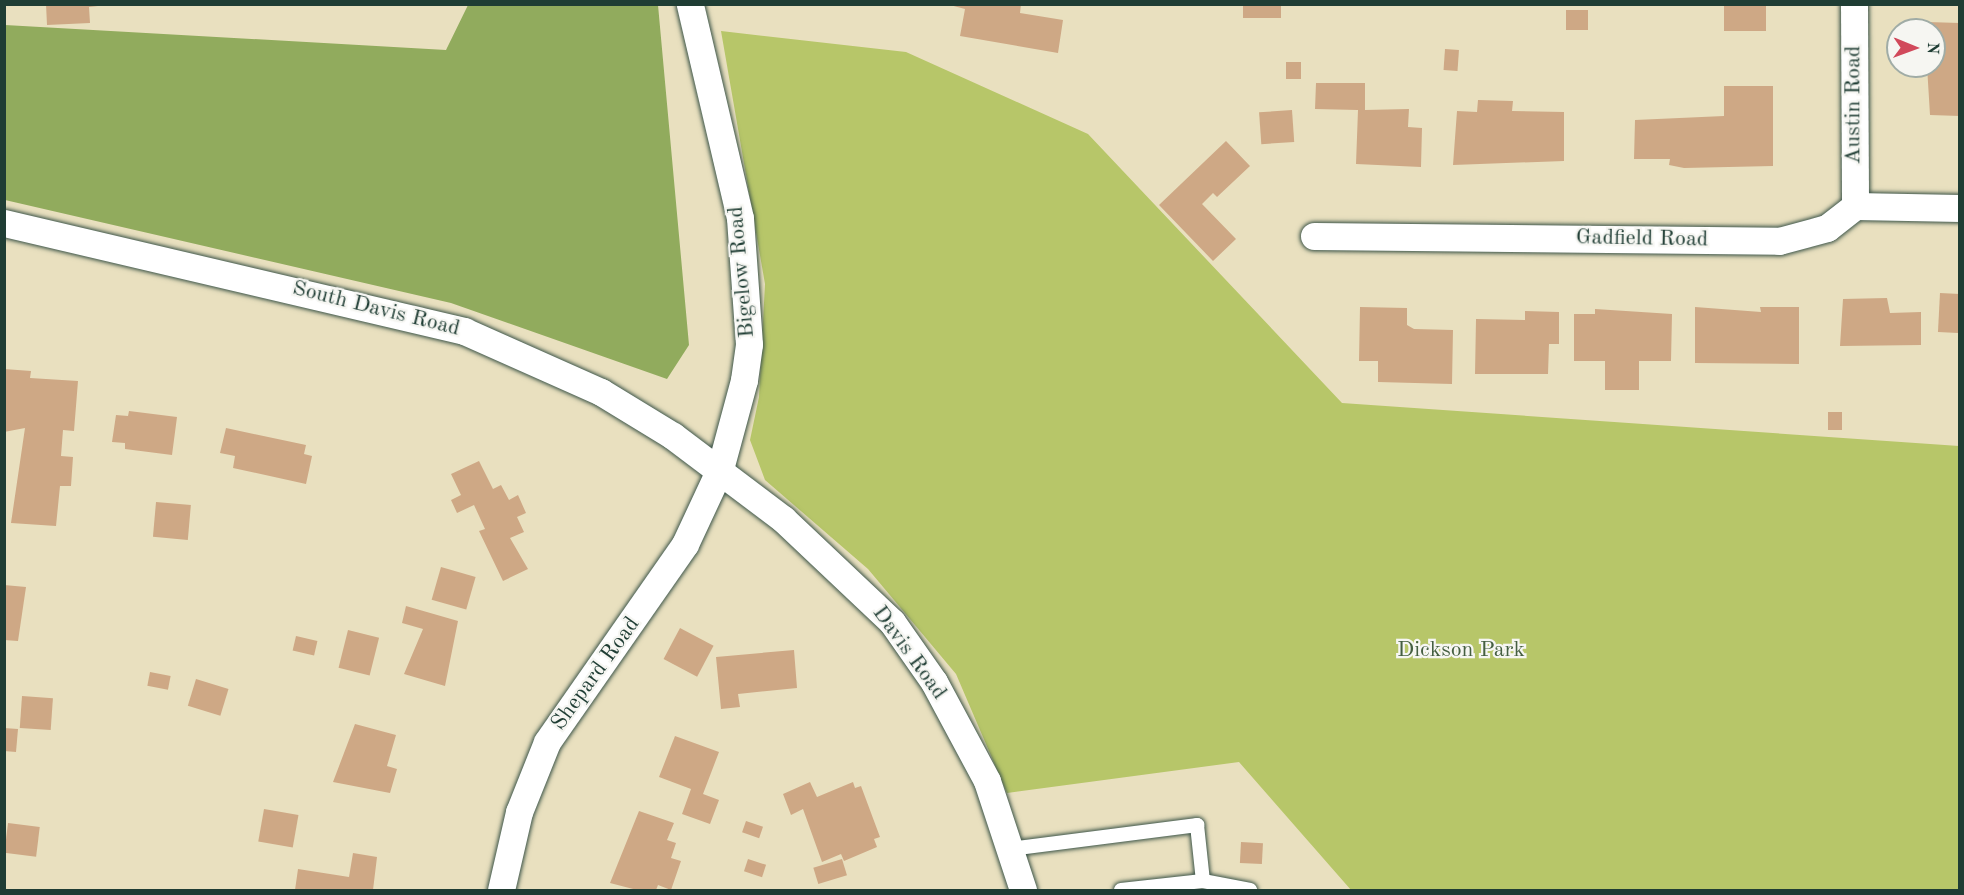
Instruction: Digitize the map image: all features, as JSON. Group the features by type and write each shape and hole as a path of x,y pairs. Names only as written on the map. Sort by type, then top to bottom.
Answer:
{"street":[{"name":"Bigelow Road","path":"690,4 740,218 747,290 744,380 720,469"},
{"name":"Austin Road","path":"1854,4 1855,206"},
{"path":"1855,206 1959,208"},
{"name":"Gadfield Road","path":"1314,236 1779,241 1827,228 1855,206"},
{"name":"South Davis Road","path":"4,222 464,331 601,392 720,469"},
{"name":"Davis Road","path":"720,469 783,519 892,622 962,730 1010,849 1023,891"},
{"name":"Shepard Road","path":"501,891 519,812 548,742 646,605 684,544 720,469"}],"lane":[{"path":"1010,849 1197,825 1203,881"},
{"path":"1121,891 1203,881 1250,891"}],"green space":[{"path":"468,5 658,5 689,345 667,379 451,303 5,200 5,25 446,50"},
{"name":"Dickson Park","path":"721,31 906,52 1088,134 1342,403 1959,446 1959,890 1351,890 1239,762 1007,793 956,674 868,569 765,480 750,440 759,397 765,284"}],"building":[{"path":"46,4 98,4 98,6 89,7 90,23 47,25"},
{"path":"946,4 1021,4 1020,13 1063,20 1058,53 960,36 965,9"},
{"path":"1243,4 1281,4 1281,18 1243,18"},
{"path":"1724,4 1766,4 1766,31 1724,31"},
{"path":"1566,10 1588,10 1588,30 1566,30"},
{"path":"1946,23 1960,23 1960,116 1930,115 1928,78 1946,78"},
{"path":"1445,49 1459,50 1458,71 1444,70"},
{"path":"1286,62 1301,62 1301,79 1286,79"},
{"path":"1316,83 1365,83 1365,110 1409,109 1408,127 1422,128 1421,167 1356,164 1358,110 1315,109"},
{"path":"1724,86 1773,86 1773,166 1684,168 1669,165 1670,159 1634,159 1635,120 1724,116"},
{"path":"1478,100 1513,101 1512,111 1564,112 1564,161 1453,165 1457,111 1477,112"},
{"path":"1292,110 1294,142 1261,144 1259,112"},
{"path":"1226,141 1250,166 1217,197 1213,193 1202,204 1236,239 1213,261 1159,205"},
{"path":"1940,293 1960,294 1958,333 1938,332"},
{"path":"1887,298 1890,313 1921,312 1921,345 1840,346 1843,299"},
{"path":"1360,307 1407,308 1407,325 1414,329 1453,330 1452,384 1378,382 1378,361 1359,361"},
{"path":"1695,307 1761,312 1760,307 1799,307 1799,364 1695,363"},
{"path":"1595,309 1672,314 1671,361 1639,361 1639,390 1605,390 1605,361 1574,361 1574,314 1595,314"},
{"path":"1525,311 1559,312 1559,344 1549,344 1548,374 1475,374 1476,319 1525,320"},
{"path":"4,369 31,371 30,378 78,381 74,431 63,430 61,456 73,457 71,486 60,486 56,526 11,523 25,428 4,432"},
{"path":"129,411 177,417 172,455 125,449 125,443 112,442 116,415 128,416"},
{"path":"1828,412 1842,412 1842,430 1828,430"},
{"path":"226,428 306,445 304,454 312,456 306,484 233,468 235,456 220,453"},
{"path":"479,461 493,489 501,485 509,500 518,495 526,513 517,517 524,532 510,538 528,569 503,581 479,531 485,529 474,505 457,513 451,500 461,495 451,474"},
{"path":"156,502 191,505 188,540 153,537"},
{"path":"441,567 476,577 466,610 432,600"},
{"path":"4,585 26,587 18,641 4,640"},
{"path":"406,606 458,621 445,686 404,674 423,629 402,623"},
{"path":"680,628 714,646 697,677 664,659"},
{"path":"348,630 379,638 370,676 339,668"},
{"path":"296,636 317,641 314,656 293,651"},
{"path":"794,650 797,688 738,694 740,707 721,709 716,657"},
{"path":"150,672 171,676 168,690 147,686"},
{"path":"196,679 229,689 220,716 188,706"},
{"path":"22,696 53,698 51,730 20,728"},
{"path":"355,724 396,735 387,766 397,769 390,793 333,782"},
{"path":"4,728 18,729 16,752 4,751"},
{"path":"675,736 719,752 703,794 719,800 710,824 682,814 691,789 659,777"},
{"path":"810,782 817,797 853,782 855,788 861,786 880,837 874,839 877,847 844,861 841,854 822,862 803,809 791,815 783,794"},
{"path":"264,809 298,815 293,848 258,841"},
{"path":"639,811 674,823 667,840 676,843 671,858 681,861 671,890 658,885 656,890 637,890 610,883"},
{"path":"746,821 763,827 759,838 742,832"},
{"path":"8,823 40,827 36,857 4,853"},
{"path":"1241,842 1263,843 1262,864 1240,863"},
{"path":"353,853 377,857 373,890 295,890 298,869 349,877"},
{"path":"748,859 766,865 762,877 744,871"},
{"path":"842,859 847,875 818,884 813,868"}]}
